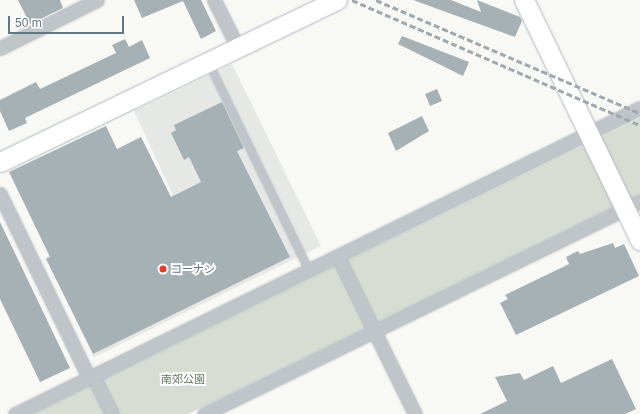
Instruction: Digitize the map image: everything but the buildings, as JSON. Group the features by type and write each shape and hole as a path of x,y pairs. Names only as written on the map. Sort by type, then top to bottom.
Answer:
{"street":[{"path":"0,48 97,0"},
{"path":"214,0 238,48"},
{"path":"0,162 337,0"},
{"path":"524,0 589,135 632,205 640,240"},
{"path":"15,414 589,135 640,108"},
{"path":"0,194 91,377 112,414"},
{"path":"204,414 632,205"},
{"path":"338,257 415,414"}],"lane":[{"path":"208,62 309,271"}],"shaded area":[{"path":"232,64 321,246 94,357 46,257 173,195 134,111"}],"green space":[{"name":"南郊公園","path":"640,118 640,194 188,414 32,414"}],"railway":[{"path":"352,0 640,125"},
{"path":"376,0 640,113"}],"place":[{"name":"コーナン","path":"163,269"}]}
